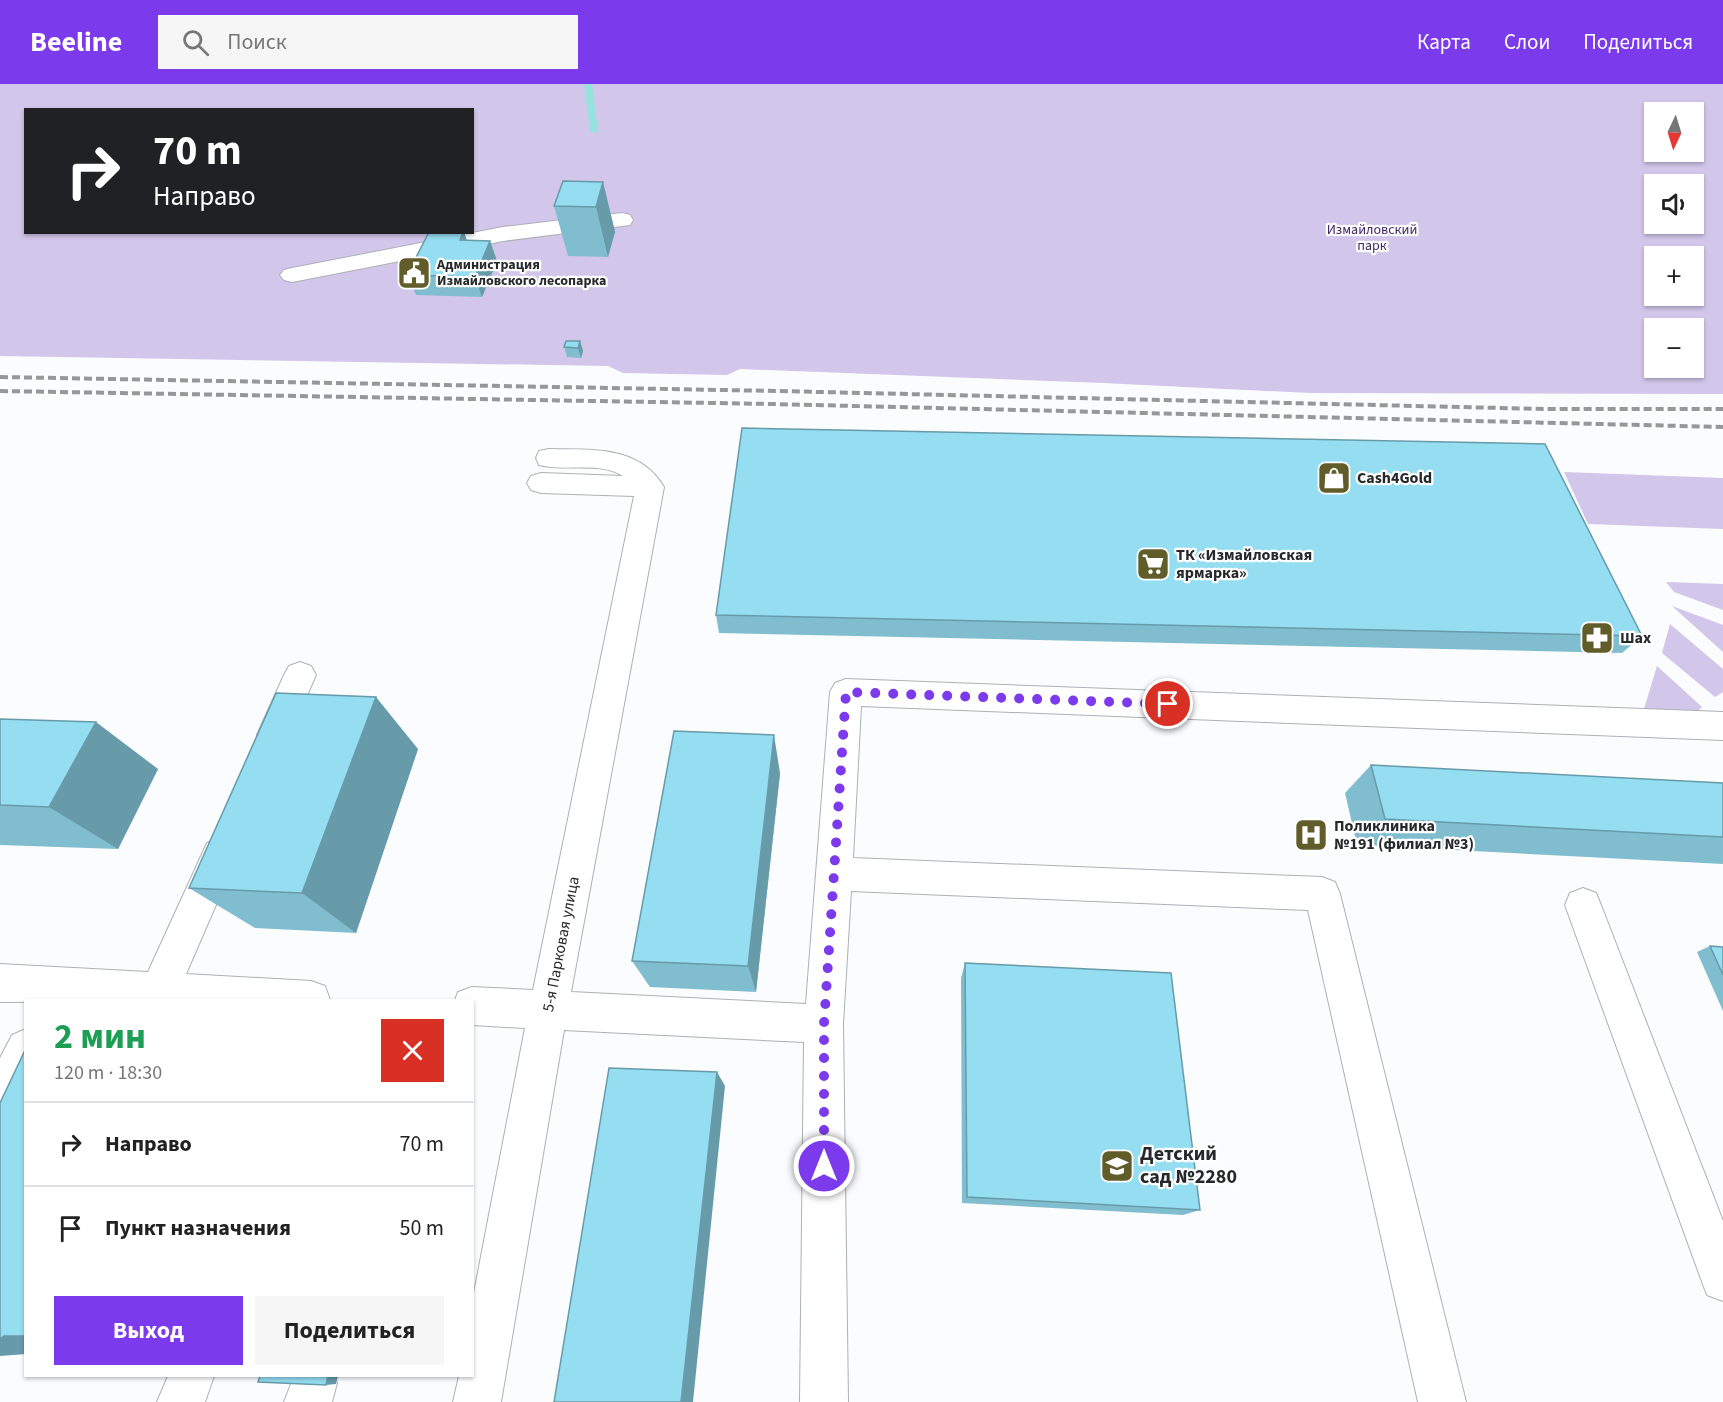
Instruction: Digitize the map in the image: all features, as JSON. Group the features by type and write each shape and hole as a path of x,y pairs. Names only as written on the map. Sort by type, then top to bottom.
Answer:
{"street":[{"path":"292,275 503,234 622,220"},
{"name":"5-я Парковая улица","path":"477,1402 548,1009 650,488 545,470"},
{"path":"261,762 300,675"},
{"path":"825,1402 824,1024 846,692 1723,726"},
{"path":"159,992 232,828"},
{"path":"835,874 1322,894 1442,1402"},
{"path":"1582,905 1723,1279"},
{"path":"0,983 53,993 159,992 292,999"},
{"path":"474,1006 824,1024"},
{"path":"0,1100 24,1053"},
{"path":"181,1402 191,1377"}],"green space":[{"name":"Измайловский парк","path":"0,84 1723,84 1723,394 1311,393 740,369 727,375 623,373 608,366 0,356"},
{"path":"1564,472 1723,478 1723,529 1588,524"},
{"path":"1666,582 1723,584 1723,610 1674,592"},
{"path":"1672,606 1723,625 1723,652"},
{"path":"1670,624 1723,669 1723,692 1715,697 1662,653"},
{"path":"1657,666 1702,707 1697,712 1644,709"}],"building":[{"path":"563,181 603,182 596,207 554,206"},
{"path":"428,234 462,234 460,240 490,241 475,277 407,275"},
{"path":"566,341 580,341 578,348 564,347"},
{"name":"ТК «Измайловская ярмарка»","path":"742,428 1545,444 1642,636 716,615"},
{"path":"276,693 376,697 302,893 189,888"},
{"path":"0,719 96,722 49,807 0,805"},
{"path":"674,731 774,735 748,966 632,961"},
{"path":"1371,765 1723,783 1723,837 1385,819"},
{"path":"1710,946 1723,947 1723,975"},
{"path":"965,963 1171,973 1200,1210 967,1197"},
{"path":"24,1052 24,1336 4,1336 0,1339 0,1103"},
{"path":"609,1068 717,1072 681,1402 554,1402"},
{"path":"260,1377 328,1377 326,1385 258,1382"}],"waterway":[{"path":"588,84 594,131"}],"railway":[{"path":"0,377 778,391 1544,409 1723,409"},
{"path":"0,391 772,404 1723,427"}],"place":[{"name":"Администрация Измайловского лесопарка","path":"414,273"},
{"name":"Cash4Gold","path":"1334,478"},
{"name":"ТК «Измайловская ярмарка»","path":"1153,564"},
{"name":"Шах","path":"1597,638"},
{"name":"Поликлиника №191 (филиал №3)","path":"1311,835"},
{"name":"Детский сад №2280","path":"1117,1166"}],"route":[{"path":"824,1166 824,1024 846,692 1168,704"}]}
